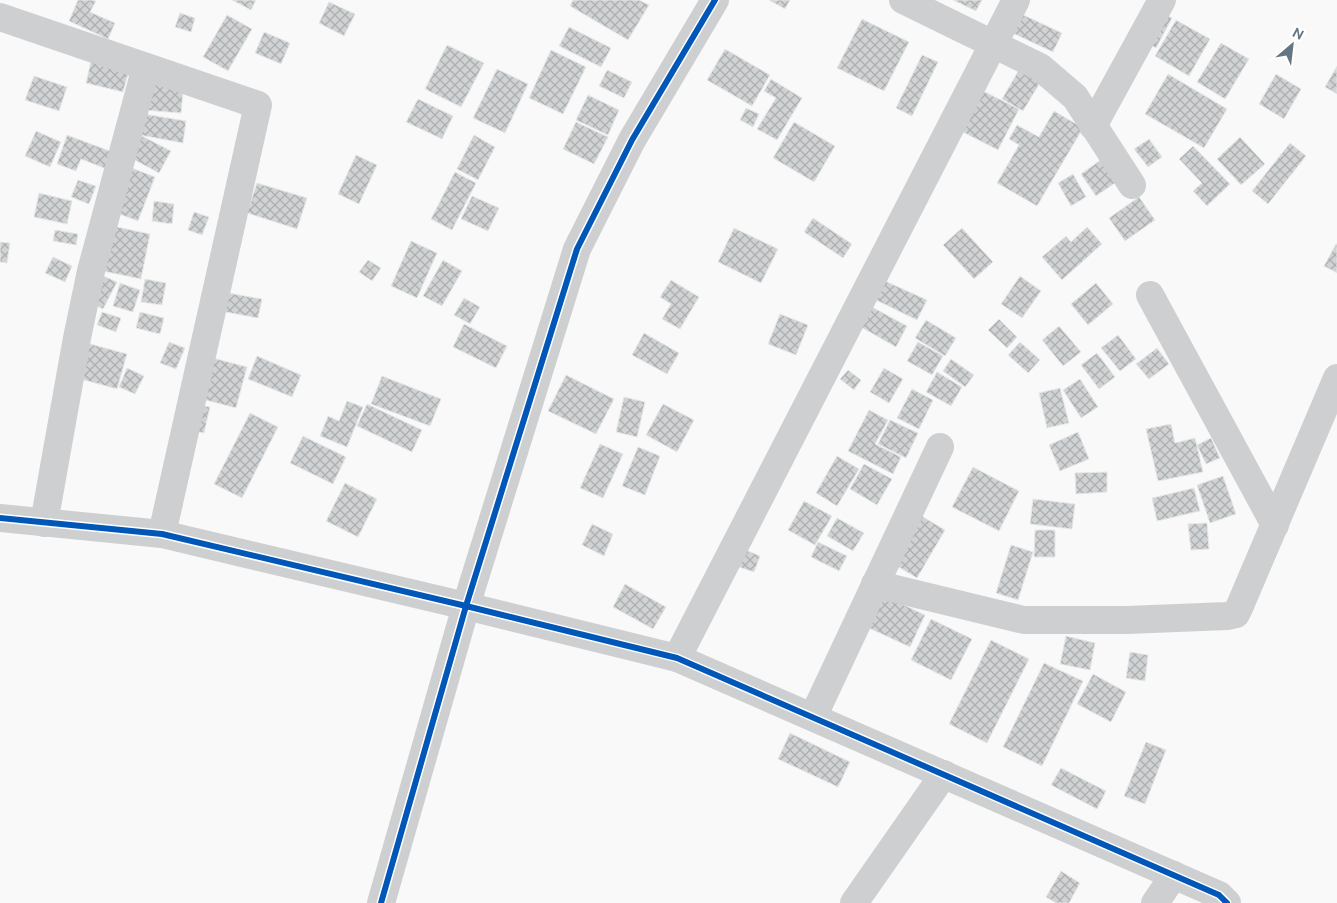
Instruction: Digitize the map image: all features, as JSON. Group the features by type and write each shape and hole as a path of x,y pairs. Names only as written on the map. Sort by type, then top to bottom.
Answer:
{"street":[{"path":"381,903 466,606 577,249 632,140 715,0"},
{"path":"903,0 1040,67 1075,97 1132,185"},
{"path":"677,658 1016,0"},
{"path":"1093,126 1162,0"},
{"path":"0,17 258,105 162,534"},
{"path":"44,523 77,338 92,271 146,67"},
{"path":"1150,296 1274,525"},
{"path":"875,584 1024,620 1127,620 1227,616 1236,614 1337,378"},
{"path":"813,717 940,447"},
{"path":"0,518 162,534 677,658 1219,895 1228,903"},
{"path":"854,903 944,774"},
{"path":"1155,903 1174,875"}],"building":[{"path":"78,0 96,1 90,12 115,23 108,39 69,21"},
{"path":"232,0 256,0 251,10"},
{"path":"573,0 639,0 649,5 628,40 570,6"},
{"path":"769,0 790,0 785,9"},
{"path":"953,0 982,0 976,11"},
{"path":"329,2 355,14 344,36 319,23"},
{"path":"1158,10 1172,18 1156,48 1142,41"},
{"path":"1015,11 1062,33 1053,52 1006,30"},
{"path":"180,13 195,18 191,32 175,27"},
{"path":"227,15 252,29 228,71 203,57"},
{"path":"862,19 909,42 884,91 837,68"},
{"path":"1176,20 1210,39 1189,76 1155,56"},
{"path":"569,27 611,48 601,67 559,46"},
{"path":"264,32 290,43 281,64 255,53"},
{"path":"1221,43 1249,59 1225,99 1197,82"},
{"path":"447,45 484,63 461,107 425,89"},
{"path":"725,49 770,75 752,106 707,80"},
{"path":"551,50 586,67 563,114 529,98"},
{"path":"922,55 938,62 912,116 896,108"},
{"path":"91,61 129,70 123,92 86,83"},
{"path":"1023,63 1044,76 1023,111 1002,99"},
{"path":"1337,66 1337,94 1325,87"},
{"path":"497,69 528,84 505,133 473,118"},
{"path":"607,70 632,82 624,98 599,86"},
{"path":"1168,74 1227,109 1204,148 1145,114"},
{"path":"1276,74 1301,89 1284,119 1259,104"},
{"path":"34,76 67,87 59,111 25,100"},
{"path":"146,78 184,82 181,113 143,110"},
{"path":"771,79 802,98 777,140 757,129 776,98 764,91"},
{"path":"979,89 1019,109 998,150 959,130"},
{"path":"588,95 619,110 608,135 576,120"},
{"path":"418,99 453,116 442,139 406,122"},
{"path":"746,108 759,114 753,127 740,120"},
{"path":"1054,111 1083,128 1037,206 997,183 1019,145 1009,139 1017,125 1039,137"},
{"path":"144,114 186,121 183,143 140,135"},
{"path":"576,122 608,137 594,164 563,149"},
{"path":"794,122 835,146 814,182 773,158"},
{"path":"36,131 61,142 50,167 25,156"},
{"path":"67,135 115,153 109,170 81,159 76,171 57,164"},
{"path":"474,135 495,147 478,180 457,169"},
{"path":"142,136 171,151 159,173 131,158"},
{"path":"1240,137 1265,164 1241,185 1217,159"},
{"path":"1149,139 1162,157 1148,167 1134,149"},
{"path":"1290,143 1306,156 1268,204 1252,191"},
{"path":"1193,146 1230,184 1207,206 1193,191 1202,183 1179,159"},
{"path":"356,155 377,165 359,204 338,194"},
{"path":"1105,157 1121,179 1096,196 1081,174"},
{"path":"132,168 155,177 138,221 114,212"},
{"path":"455,172 476,183 452,230 431,219"},
{"path":"1073,174 1086,197 1071,206 1058,183"},
{"path":"78,180 96,186 89,204 71,197"},
{"path":"257,183 307,198 297,229 247,213"},
{"path":"39,193 72,201 67,224 34,217"},
{"path":"472,196 499,208 488,231 461,219"},
{"path":"1139,197 1155,220 1125,241 1109,218"},
{"path":"154,201 174,204 172,224 152,221"},
{"path":"194,212 209,217 202,235 188,230"},
{"path":"813,218 852,244 843,258 804,232"},
{"path":"108,225 150,234 141,279 98,270"},
{"path":"1087,227 1102,244 1062,280 1042,257 1066,236 1071,242"},
{"path":"734,228 778,249 761,283 718,262"},
{"path":"962,228 993,262 974,279 943,245"},
{"path":"55,230 78,234 76,245 53,241"},
{"path":"411,241 437,253 417,298 391,286"},
{"path":"0,242 10,243 7,263 0,262"},
{"path":"1337,244 1337,273 1324,266"},
{"path":"53,257 72,266 65,282 45,273"},
{"path":"368,260 381,268 372,281 359,272"},
{"path":"443,260 462,271 442,306 423,296"},
{"path":"99,274 117,282 103,309 86,301"},
{"path":"1020,276 1041,291 1022,318 1001,304"},
{"path":"145,279 166,283 162,305 141,302"},
{"path":"671,280 699,297 680,329 662,319 671,304 660,297"},
{"path":"883,280 927,300 917,320 874,299"},
{"path":"120,283 140,290 133,312 113,306"},
{"path":"1096,283 1113,304 1088,325 1071,304"},
{"path":"223,292 262,299 258,318 220,311"},
{"path":"464,298 480,307 470,324 454,315"},
{"path":"872,307 907,326 896,347 861,327"},
{"path":"102,312 121,318 116,332 97,325"},
{"path":"140,312 164,318 160,334 136,328"},
{"path":"780,314 808,325 796,355 768,344"},
{"path":"999,319 1017,337 1007,348 988,330"},
{"path":"926,320 956,338 945,356 915,338"},
{"path":"464,324 507,346 496,368 453,347"},
{"path":"1059,326 1081,352 1063,366 1042,340"},
{"path":"644,333 679,353 667,374 632,355"},
{"path":"1118,335 1136,359 1120,371 1101,348"},
{"path":"169,342 185,348 176,369 160,363"},
{"path":"918,342 943,356 932,375 907,361"},
{"path":"1020,342 1040,360 1028,373 1008,355"},
{"path":"87,343 127,354 117,389 77,378"},
{"path":"1157,348 1169,364 1149,379 1136,364"},
{"path":"1097,353 1115,377 1099,389 1081,365"},
{"path":"257,356 301,375 292,397 248,379"},
{"path":"213,358 247,367 236,408 202,399"},
{"path":"951,359 974,375 965,387 943,371"},
{"path":"127,368 144,376 135,394 119,387"},
{"path":"884,368 903,379 889,403 870,392"},
{"path":"848,370 861,380 854,390 840,379"},
{"path":"937,372 962,387 951,406 926,392"},
{"path":"566,375 614,399 596,434 548,411"},
{"path":"382,376 441,399 430,426 371,404"},
{"path":"1080,379 1098,407 1081,418 1063,390"},
{"path":"1060,388 1069,423 1047,428 1039,393"},
{"path":"912,389 933,400 919,429 897,418"},
{"path":"624,397 645,402 637,437 616,432"},
{"path":"347,401 363,407 347,447 320,436 328,416 339,421"},
{"path":"190,403 210,407 204,433 184,429"},
{"path":"367,404 422,430 412,452 357,426"},
{"path":"663,404 694,420 677,452 646,435"},
{"path":"869,410 888,420 875,444 901,457 893,474 848,451"},
{"path":"250,413 278,427 242,498 214,484"},
{"path":"890,420 918,433 906,458 878,444"},
{"path":"1171,424 1175,443 1195,438 1203,472 1158,481 1146,429"},
{"path":"1078,432 1089,459 1060,471 1049,445"},
{"path":"303,436 346,457 333,484 290,463"},
{"path":"1211,438 1220,458 1206,464 1197,445"},
{"path":"600,444 623,454 603,498 580,488"},
{"path":"638,447 660,456 645,495 622,486"},
{"path":"837,456 859,469 837,506 816,493"},
{"path":"864,464 892,479 877,505 850,489"},
{"path":"973,467 1019,491 999,531 952,507"},
{"path":"1107,472 1107,492 1076,494 1075,473"},
{"path":"1223,476 1236,514 1210,523 1197,485"},
{"path":"345,483 377,499 358,537 326,521"},
{"path":"1194,488 1200,511 1157,521 1152,498"},
{"path":"1033,499 1075,504 1072,529 1030,524"},
{"path":"804,501 832,516 815,545 788,530"},
{"path":"920,515 945,530 917,578 892,563"},
{"path":"837,518 864,533 853,551 827,536"},
{"path":"1207,523 1209,549 1191,550 1188,524"},
{"path":"592,524 613,534 604,556 582,545"},
{"path":"1035,530 1055,530 1055,557 1034,557"},
{"path":"818,542 847,556 839,571 811,557"},
{"path":"1011,545 1033,552 1018,600 996,593"},
{"path":"746,550 760,556 754,572 739,567"},
{"path":"625,584 666,607 653,629 613,607"},
{"path":"885,596 925,615 910,647 869,628"},
{"path":"931,619 972,639 951,680 911,660"},
{"path":"1066,636 1095,643 1090,670 1060,664"},
{"path":"991,640 1029,659 987,743 949,724"},
{"path":"1130,652 1148,655 1145,681 1126,678"},
{"path":"1044,663 1083,681 1042,766 1003,747"},
{"path":"1093,674 1126,692 1111,722 1077,704"},
{"path":"790,733 850,762 838,787 778,759"},
{"path":"1146,742 1166,750 1145,804 1124,796"},
{"path":"1061,768 1106,791 1097,809 1051,785"},
{"path":"1061,871 1080,883 1069,903 1056,903 1046,897"}],"cycle path":[{"path":"381,903 466,606 577,249 632,140 715,0"},
{"path":"0,518 162,534 677,658 1219,895 1227,903"}]}
